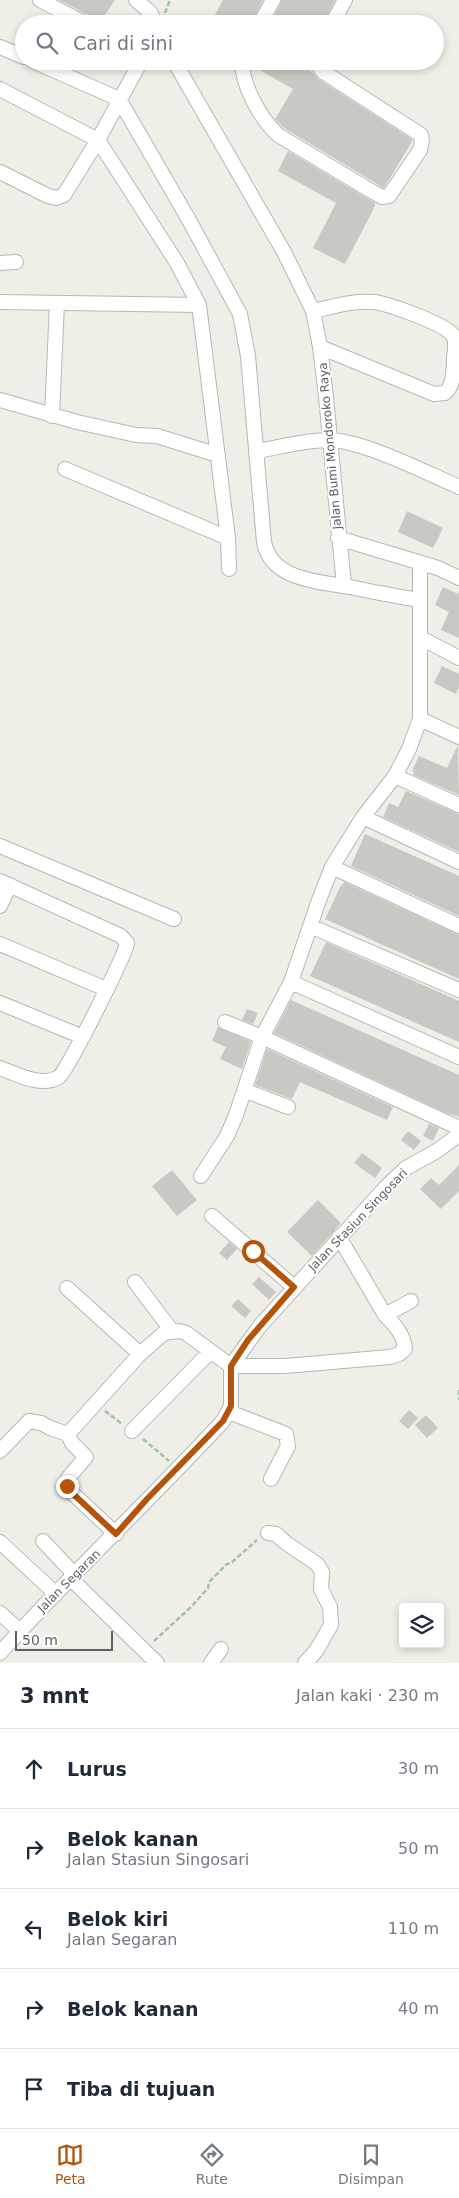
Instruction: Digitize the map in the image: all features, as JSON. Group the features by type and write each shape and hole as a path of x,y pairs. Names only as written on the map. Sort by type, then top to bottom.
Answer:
{"street":[{"path":"40,0 69,15"},
{"path":"136,0 152,15"},
{"path":"265,15 273,0"},
{"path":"337,15 345,0"},
{"path":"0,46 15,53"},
{"path":"53,70 118,99 217,269 240,314 248,356 264,542 267,554 277,564 300,578 315,583 344,586 418,600"},
{"path":"0,172 48,196 61,197 68,191 98,140 118,99 136,70"},
{"name":"Jalan Bumi Mondoroko Raya","path":"179,70 284,252 312,312 320,347 338,538 420,563 459,578"},
{"path":"242,70 250,92 270,127 278,135 382,197 389,196 420,150 421,135 321,70"},
{"path":"0,89 98,140 177,263 198,305 228,538 229,569"},
{"path":"0,263 16,262"},
{"path":"0,302 198,305"},
{"path":"312,312 359,302 375,302 408,312 451,333 455,340 454,367 450,384 445,393 434,394 320,347"},
{"path":"52,416 57,303"},
{"path":"0,400 52,416 136,435 157,436 218,455"},
{"path":"257,451 329,440 364,448 459,487"},
{"path":"65,469 228,538"},
{"path":"338,538 344,586"},
{"path":"201,1176 227,1136 246,1091 262,1037 291,982 332,867 364,817 395,776 409,749 420,719 421,638 418,600 420,563"},
{"path":"421,638 459,658"},
{"path":"420,719 459,737"},
{"path":"395,776 459,805"},
{"path":"364,817 459,862"},
{"path":"0,846 174,919"},
{"path":"332,867 459,926"},
{"path":"0,906 5,883 124,938 127,943 84,1037 63,1074 53,1080 44,1081 29,1079 0,1068"},
{"path":"310,926 459,990"},
{"path":"0,944 106,989"},
{"path":"291,982 459,1057"},
{"path":"0,1003 84,1037"},
{"path":"225,1022 262,1037 459,1128"},
{"path":"246,1091 288,1107"},
{"name":"Jalan Stasiun Singosari","path":"231,1366 244,1345 294,1287 406,1168 435,1152 459,1135"},
{"path":"212,1216 294,1287"},
{"path":"68,1434 140,1354 164,1333 172,1331 186,1333 231,1366 285,1366 395,1356 404,1351 404,1340 396,1326 386,1315 340,1237"},
{"path":"135,1282 172,1331"},
{"path":"67,1288 140,1354"},
{"path":"386,1315 410,1301"},
{"path":"132,1431 210,1352"},
{"path":"231,1366 232,1401 229,1412 286,1434 288,1446 271,1479"},
{"name":"Jalan Segaran","path":"0,1653 72,1576 116,1534 147,1499 196,1450 229,1412"},
{"path":"0,1451 29,1421 41,1423 68,1434 72,1444 86,1457 68,1478 68,1489 116,1534"},
{"path":"268,1532 276,1534 317,1564 322,1572 321,1589 330,1607 331,1625 316,1651 305,1663"},
{"path":"43,1541 72,1576 157,1663"},
{"path":"0,1542 56,1594"},
{"path":"0,1613 20,1631"},
{"path":"211,1663 221,1649"}],"path":[{"path":"459,1390 459,1400"},
{"path":"145,1651 192,1606 209,1587 209,1582 227,1564 231,1563 268,1532"}],"building":[{"path":"59,0 115,0 105,15 88,15"},
{"path":"223,0 263,0 256,15 215,15"},
{"path":"282,0 335,0 328,15 274,15"},
{"path":"260,70 309,70 317,78 413,140 384,188 284,128 275,119 293,89"},
{"path":"288,151 375,203 345,264 313,248 336,203 278,171"},
{"path":"407,511 443,528 433,548 398,532"},
{"path":"443,587 458,594 459,591 459,638 441,630 449,612 435,605"},
{"path":"442,666 459,674 459,687 456,694 434,683"},
{"path":"458,745 459,795 413,775 414,772 412,771 419,756 447,768"},
{"path":"406,791 459,814 459,852 383,817 389,803 398,807"},
{"path":"365,834 459,876 459,916 351,866"},
{"path":"344,882 459,935 459,979 325,919"},
{"path":"326,942 459,1001 459,1042 310,976"},
{"path":"291,1000 459,1075 459,1117 446,1113 274,1033"},
{"path":"247,1009 258,1013 253,1024 242,1020"},
{"path":"218,1027 251,1042 242,1069 220,1059 226,1047 212,1041"},
{"path":"267,1049 393,1107 387,1120 300,1082 292,1099 255,1085"},
{"path":"429,1124 439,1128 433,1141 423,1136"},
{"path":"408,1131 421,1141 414,1150 401,1140"},
{"path":"362,1153 382,1168 375,1178 354,1163"},
{"path":"459,1165 459,1191 441,1209 420,1189 431,1178 439,1185"},
{"path":"172,1170 197,1200 177,1216 152,1186"},
{"path":"318,1200 341,1223 312,1256 287,1232"},
{"path":"229,1242 237,1249 227,1260 219,1253"},
{"path":"259,1277 276,1292 269,1300 252,1284"},
{"path":"238,1299 251,1311 245,1318 231,1306"},
{"path":"409,1410 418,1418 408,1429 399,1421"},
{"path":"426,1415 438,1428 427,1438 415,1425"}],"route":[{"path":"67,1486 116,1534 147,1499 223,1421 229,1412 232,1401 231,1366 248,1340 294,1287 253,1251"}]}
